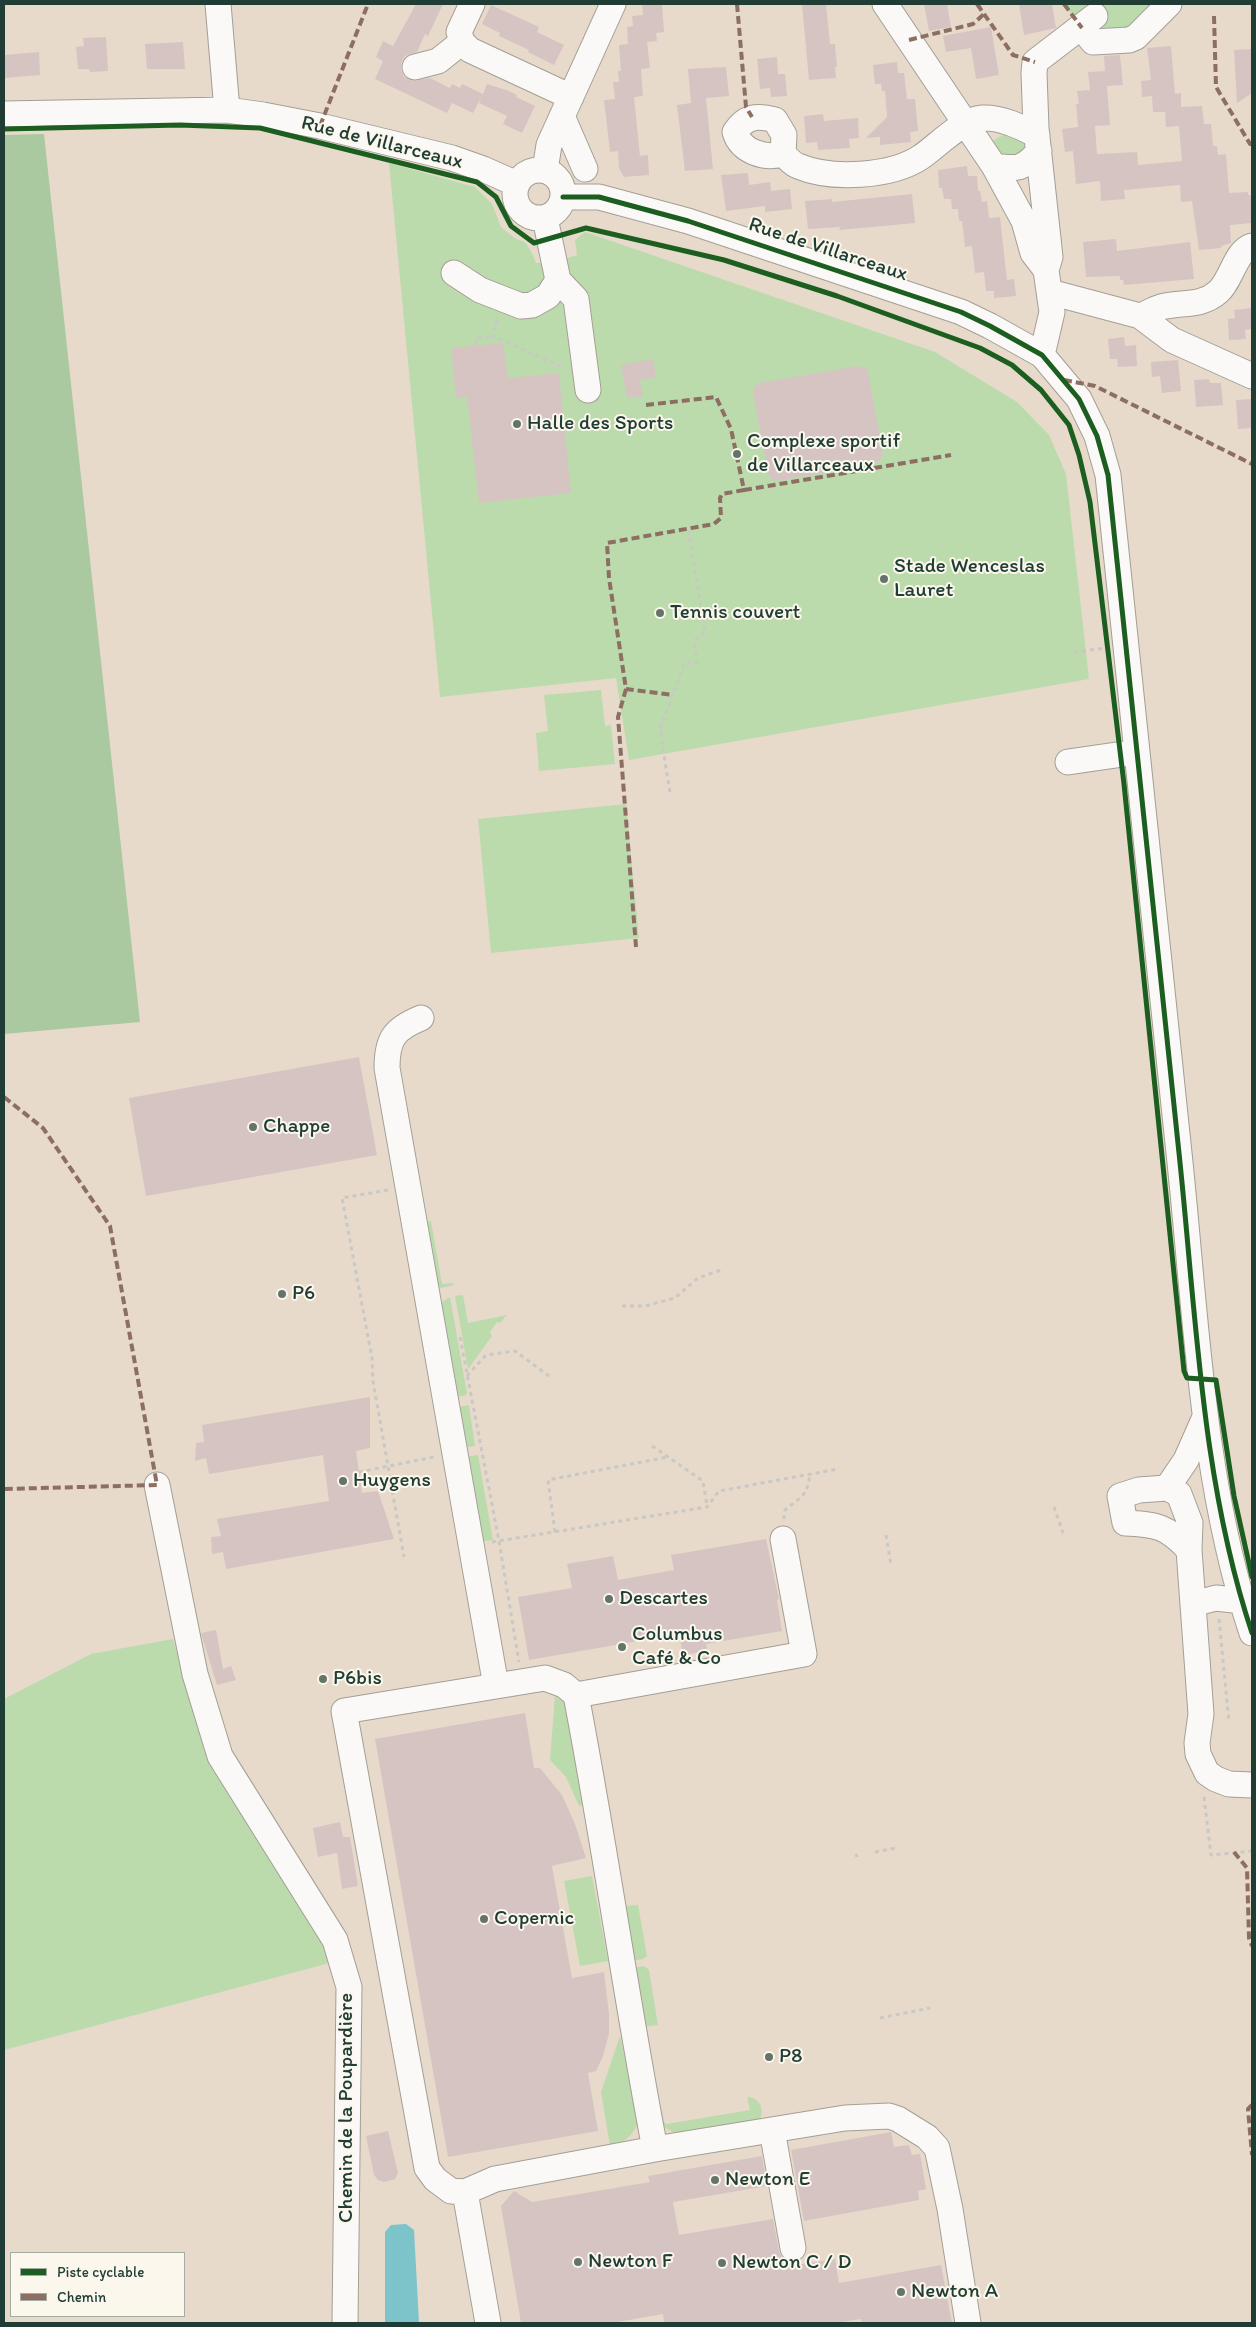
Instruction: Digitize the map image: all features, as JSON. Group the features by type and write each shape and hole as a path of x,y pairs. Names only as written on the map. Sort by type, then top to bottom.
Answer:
{"street":[{"path":"218,4 227,110"},
{"path":"472,4 459,32 462,42 470,50 566,106 585,169"},
{"path":"545,170 549,145 613,4"},
{"path":"884,4 989,159 1024,221 1032,253 1048,281 1140,316 1172,340 1252,376"},
{"path":"1042,355 1052,312 1048,281 1050,257 1033,138 1034,72 1036,62 1088,22 1093,42 1129,40 1136,37 1170,4"},
{"path":"415,67 438,61 462,42"},
{"name":"Rue de Villarceaux","path":"4,114 227,110 320,126 452,158 484,169 517,184"},
{"path":"783,154 796,166 828,173 872,173 898,168 919,158 966,124 981,118 1033,138"},
{"path":"989,159 984,138 990,131 1033,138"},
{"path":"989,159 1014,169 1028,164 1033,138"},
{"path":"545,170 561,183 564,197 557,210 545,218 537,219 523,212 515,199 517,184 520,178 532,171 545,170"},
{"name":"Rue de Villarceaux","path":"564,197 599,197 688,221 961,312 1042,355 1079,399 1097,436 1108,475 1205,1416 1217,1489 1242,1602 1252,1633"},
{"path":"545,218 558,280 576,299 586,384"},
{"path":"1140,316 1159,308 1202,302 1218,292 1230,278 1240,257 1249,246 1252,246"},
{"path":"454,273 480,290 521,306 532,305 548,296 558,280"},
{"path":"1068,762 1137,752"},
{"path":"421,1018 405,1024 395,1033 387,1050 387,1068 496,1686"},
{"path":"1167,1488 1186,1460 1205,1416"},
{"name":"Chemin de la Poupardière","path":"157,1486 195,1674 220,1756 335,1940 349,1988 345,2323"},
{"path":"1189,1550 1173,1533 1146,1524 1125,1523 1120,1496 1139,1490 1167,1488 1179,1494 1190,1522 1189,1550 1202,1714 1197,1742 1198,1754 1207,1773 1216,1779 1229,1784 1252,1785"},
{"path":"576,1695 804,1654 783,1533"},
{"path":"1193,1604 1216,1598 1242,1602"},
{"path":"655,2148 622,1966 595,1794 576,1695 564,1684 545,1678 344,1712 427,2168 435,2179 451,2191 465,2192 495,2179 655,2148 845,2118 882,2114 898,2119 927,2137 937,2148 948,2200 968,2323"},
{"path":"772,2130 793,2248"},
{"path":"465,2192 488,2323"}],"path":[{"path":"492,336 498,317"},
{"path":"476,345 476,338 492,336 586,384"},
{"path":"670,792 661,726 684,664 697,662 694,641 705,632 688,528"},
{"path":"1106,638 1109,657"},
{"path":"1074,652 1108,647"},
{"path":"404,1557 373,1382 372,1358 342,1198 400,1188 409,1194"},
{"path":"622,1306 645,1306 675,1298 698,1278 724,1269"},
{"path":"460,1337 498,1541 517,1659 529,1680"},
{"path":"466,1377 486,1355 515,1351 549,1376"},
{"path":"652,1446 703,1481 707,1507"},
{"path":"359,1472 455,1454"},
{"path":"555,1532 548,1480 668,1457"},
{"path":"471,1546 707,1507 719,1491 838,1469"},
{"path":"783,1533 784,1511 804,1497 808,1490 810,1474"},
{"path":"1054,1507 1063,1533"},
{"path":"886,1535 891,1565"},
{"path":"875,1852 896,1848"},
{"path":"1204,1857 1211,1855"},
{"path":"880,2018 930,2008"}],"green space":[{"path":"1064,4 1169,4 1113,41 1091,10 1078,23"},
{"path":"1008,133 1029,140 1031,152 1003,163 992,142"},
{"path":"44,134 140,1022 4,1034 4,135"},
{"name":"Complexe sportif de Villarceaux","path":"389,163 475,187 492,204 501,227 516,239 525,242 536,263 554,262 577,255 575,240 585,232 935,352 1017,402 1049,435 1066,474 1089,679 629,760 616,678 440,697"},
{"path":"601,690 605,726 611,725 615,764 539,771 536,733 548,731 544,695"},
{"path":"626,804 639,938 491,953 478,819"},
{"path":"431,1221 442,1284 453,1283 454,1285 441,1288 432,1283 421,1223"},
{"path":"463,1295 468,1323 507,1315 500,1323 497,1322 490,1332 492,1336 468,1369 455,1296"},
{"path":"450,1297 467,1393 465,1396 453,1397 436,1306"},
{"path":"469,1405 475,1446 461,1448 454,1408"},
{"path":"478,1455 493,1540 479,1542 463,1457"},
{"path":"173,1639 193,1707 337,1961 4,2050 4,1699 91,1654"},
{"path":"555,1696 567,1703 586,1805 579,1806 566,1777 550,1760"},
{"path":"616,1855 626,1906 638,1905 647,1956 643,1959 630,1961"},
{"path":"592,1876 608,1961 580,1966 564,1881"},
{"path":"644,1966 649,1970 658,2025 642,2027 633,1968"},
{"path":"620,2036 639,2121 628,2138 610,2146 601,2092"},
{"path":"747,2097 755,2099 760,2104 762,2111 760,2119 676,2134 664,2127 656,2108 661,2107 664,2122 667,2124 750,2110"}],"water":[{"path":"406,2224 414,2230 419,2323 385,2323 385,2232 391,2225"}],"building":[{"path":"416,4 443,4 428,36 425,34 417,52 405,56 401,63 404,77 412,81 430,78 450,88 452,84 460,88 462,84 483,94 487,84 509,91 517,95 516,97 535,106 522,133 503,124 507,116 479,103 482,96 473,113 452,103 447,113 375,79 383,61 376,57 383,41 393,46"},
{"path":"642,4 662,4 664,32 656,33 657,41 647,42 650,68 641,69 643,96 634,97 640,156 648,155 649,175 624,177 619,168 618,151 610,152 604,100 615,99 613,82 619,82 618,71 621,71 619,45 628,44 627,27 633,26 632,16 643,15"},
{"path":"802,4 826,4 830,44 835,44 836,78 809,80"},
{"path":"924,4 947,4 951,27 929,31"},
{"path":"1019,4 1052,4 1056,28 1024,35"},
{"path":"491,5 539,27 537,32 564,45 554,65 528,52 529,50 499,36 500,33 482,24"},
{"path":"991,27 999,75 976,79 971,48 946,52 943,36"},
{"path":"106,37 108,71 90,72 89,69 78,69 76,47 84,46 83,38"},
{"path":"183,42 185,69 147,69 145,44"},
{"path":"1171,46 1175,94 1181,93 1181,107 1202,106 1204,124 1211,124 1213,146 1217,146 1218,155 1226,154 1229,193 1248,192 1248,195 1252,195 1252,223 1230,225 1231,243 1221,246 1221,248 1199,250 1192,201 1181,202 1180,185 1124,190 1125,199 1101,201 1100,181 1076,184 1073,151 1065,152 1062,129 1078,127 1076,104 1079,104 1077,91 1090,90 1088,72 1105,71 1104,56 1120,55 1123,85 1107,86 1110,125 1095,126 1097,154 1137,152 1138,165 1182,161 1179,126 1166,127 1165,112 1153,112 1152,96 1142,97 1141,81 1151,80 1147,48"},
{"path":"1252,49 1252,93 1237,103 1234,50"},
{"path":"39,52 40,75 4,78 4,55"},
{"path":"777,57 778,74 785,74 787,96 771,97 770,88 760,89 757,59"},
{"path":"897,62 898,73 904,73 907,99 915,99 918,131 910,132 911,142 880,145 880,137 866,138 887,117 885,91 882,91 881,84 875,84 873,65"},
{"path":"726,67 729,96 706,98 713,169 685,171 677,105 691,103 688,69"},
{"path":"823,114 824,121 858,118 859,138 849,139 850,148 818,150 817,142 806,143 804,116"},
{"path":"967,166 968,176 977,176 978,191 980,191 982,202 987,201 989,218 1000,217 1007,280 1014,279 1016,296 994,298 994,291 986,291 984,272 975,273 972,246 965,247 962,221 959,221 958,209 952,209 951,199 944,199 942,188 939,188 938,170"},
{"path":"748,173 749,185 770,182 771,191 790,189 792,209 765,212 765,206 726,211 721,175"},
{"path":"912,194 915,223 839,230 840,227 808,229 805,201 832,199 832,202"},
{"path":"1116,239 1117,251 1190,242 1194,279 1124,285 1123,280 1120,280 1120,276 1086,277 1083,242"},
{"path":"1252,308 1252,329 1245,330 1246,339 1229,340 1228,319 1235,318 1234,310"},
{"path":"1124,337 1125,346 1136,345 1137,366 1118,367 1117,359 1110,359 1108,339"},
{"name":"Halle des Sports","path":"503,343 508,378 559,373 571,493 479,503 467,397 456,398 451,348"},
{"path":"653,359 656,377 640,380 643,396 627,398 621,365"},
{"path":"1178,360 1181,391 1162,393 1160,376 1152,377 1151,362"},
{"path":"858,366 868,371 883,455 880,460 874,464 776,481 771,479 768,474 753,392 754,387 759,383"},
{"path":"1209,379 1210,383 1221,383 1223,405 1196,407 1194,380"},
{"path":"1252,399 1252,428 1238,429 1236,400"},
{"name":"Chappe","path":"359,1057 377,1155 146,1196 129,1098"},
{"name":"Huygens","path":"370,1397 370,1448 356,1451 362,1493 378,1491 394,1539 226,1569 223,1552 212,1554 211,1537 221,1536 217,1519 329,1501 323,1455 209,1474 206,1458 195,1461 196,1443 204,1442 202,1425"},
{"name":"Descartes","path":"766,1539 779,1599 777,1600 782,1631 706,1644 708,1651 683,1655 679,1634 529,1660 518,1597 572,1588 567,1564 613,1556 618,1580 674,1570 671,1555"},
{"path":"216,1630 223,1669 231,1666 236,1680 217,1685 201,1633"},
{"name":"Copernic","path":"525,1713 534,1768 540,1768 562,1795 575,1824 586,1858 552,1866 572,1978 604,1972 609,2014 609,2033 603,2056 596,2071 588,2073 598,2131 448,2157 375,1739"},
{"path":"340,1822 343,1837 350,1837 358,1886 342,1889 337,1853 318,1857 313,1828"},
{"path":"388,2131 398,2173 395,2179 384,2182 378,2180 374,2175 366,2136"},
{"path":"891,2132 894,2147 909,2145 912,2155 920,2154 926,2189 918,2191 919,2200 804,2221 791,2150"},
{"path":"762,2156 767,2186 673,2202 679,2235 773,2219 779,2251 782,2258 789,2262 790,2266 835,2259 839,2283 941,2265 952,2323 862,2323 861,2319 835,2323 664,2323 663,2314 612,2323 521,2323 501,2206 514,2191 532,2202 650,2182 648,2176"}],"marked path":[{"path":"320,126 368,4"},
{"path":"737,4 746,107 752,117"},
{"path":"977,4 1013,55 1035,62"},
{"path":"1064,4 1082,28"},
{"path":"909,40 973,24 984,14"},
{"path":"1214,16 1216,87 1250,144 1252,144"},
{"path":"1064,380 1095,386 1252,464"},
{"path":"646,405 716,397 731,429 744,490 722,494 720,498 721,518 714,524 607,543 609,578 626,689 673,695"},
{"path":"744,490 951,455"},
{"path":"626,689 618,717 636,947"},
{"path":"4,1097 43,1128 110,1226 157,1485 4,1489"},
{"path":"1234,1852 1247,1868 1249,1938 1252,1946"},
{"path":"1252,2105 1248,2109 1252,2155"}],"cycle path":[{"path":"4,129 180,125 260,128 477,182 496,197 511,226 534,243 586,228 724,260 837,296 980,348 1012,365 1041,390 1069,425 1079,455 1090,502 1124,784 1184,1371 1187,1378 1216,1380 1234,1496 1252,1577"},
{"path":"563,197 599,197 688,221 961,312 1042,355 1079,399 1097,436 1108,475 1203,1395 1221,1516 1235,1575 1252,1633"}],"place":[{"name":"Halle des Sports","path":"517,424"},
{"name":"Complexe sportif de Villarceaux","path":"737,454"},
{"name":"Stade Wenceslas Lauret","path":"884,579"},
{"name":"Tennis couvert","path":"660,613"},
{"name":"Chappe","path":"253,1127"},
{"name":"P6","path":"282,1294"},
{"name":"Huygens","path":"343,1481"},
{"name":"Descartes","path":"609,1599"},
{"name":"Columbus Café & Co","path":"622,1647"},
{"name":"P6bis","path":"323,1679"},
{"name":"Copernic","path":"484,1919"},
{"name":"P8","path":"769,2057"},
{"name":"Newton E","path":"715,2180"},
{"name":"Newton F","path":"578,2262"},
{"name":"Newton C / D","path":"722,2263"},
{"name":"Newton A","path":"901,2292"}]}
